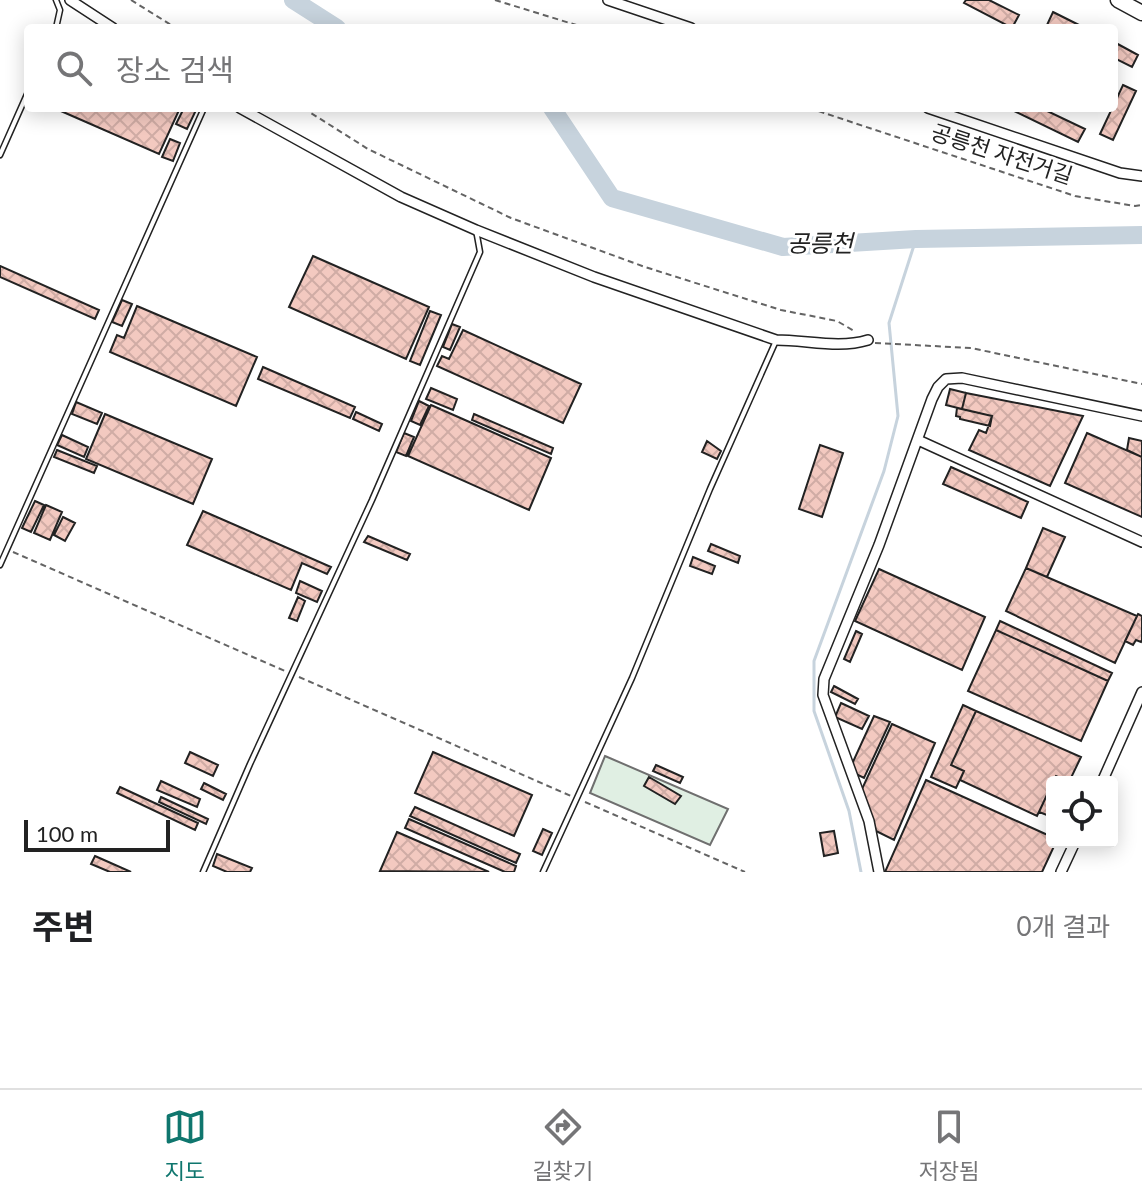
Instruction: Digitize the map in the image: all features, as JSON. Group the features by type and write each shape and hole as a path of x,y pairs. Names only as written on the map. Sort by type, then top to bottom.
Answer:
{"main road":[{"path":"1118,0 1142,13"}],"street":[{"path":"70,0 107,24"},
{"path":"608,0 679,24"},
{"path":"247,112 388,191 594,277 776,340 850,346 868,340"},
{"path":"940,112 1120,173 1142,176"},
{"path":"879,872 869,821 823,695 824,679 879,545 910,455 938,387 946,379 962,378 1142,416"},
{"path":"918,440 1142,542"},
{"path":"1105,776 1142,692"},
{"path":"1061,872 1072,848"}],"lane":[{"path":"56,0 60,10 57,24"},
{"path":"0,155 24,101"},
{"path":"0,565 202,112"},
{"path":"203,872 372,500 480,252 476,230"},
{"path":"543,872 632,678 776,340"}],"path":[{"path":"131,0 170,24"},
{"path":"495,0 573,24"},
{"path":"309,112 368,149 511,218 645,267 781,310 837,321 868,340 885,345 971,348 1142,384"},
{"name":"공릉천 자전거길","path":"821,112 1075,196 1142,205"},
{"path":"7,549 745,872"}],"green space":[{"path":"605,756 728,809 710,845 590,793"}],"building":[{"path":"966,0 989,0 1019,15 1014,24 1004,24 964,3"},
{"path":"1053,12 1077,24 1047,24"},
{"path":"1118,44 1138,55 1132,67 1118,60"},
{"path":"1123,85 1136,91 1113,140 1100,134 1110,112 1118,112 1118,96"},
{"path":"63,112 178,112 159,154"},
{"path":"182,112 195,112 187,129 176,124"},
{"path":"1016,112 1049,112 1085,129 1078,142"},
{"path":"170,139 180,143 173,161 162,157"},
{"path":"313,256 429,307 406,359 289,307"},
{"path":"0,266 99,310 95,319 0,277"},
{"path":"122,300 132,304 122,326 112,322"},
{"path":"137,306 257,357 236,406 110,352 117,335 124,338"},
{"path":"430,311 441,315 420,365 410,361"},
{"path":"452,324 460,327 450,350 443,347"},
{"path":"463,330 581,384 563,423 437,366 442,356 449,359"},
{"path":"263,367 355,407 350,418 258,379"},
{"path":"431,388 457,399 453,410 426,399"},
{"path":"950,389 966,393 962,409 946,405"},
{"path":"966,393 1083,416 1050,486 969,450 979,430 986,433 992,416 962,409"},
{"path":"419,401 429,406 420,425 411,421"},
{"path":"76,402 102,413 97,424 72,414"},
{"path":"431,405 551,458 529,510 408,456"},
{"path":"957,408 992,416 990,426 960,419 956,416"},
{"path":"356,412 382,424 379,431 353,419"},
{"path":"105,414 212,459 193,504 86,459"},
{"path":"474,414 553,448 551,454 472,420"},
{"path":"404,433 414,437 406,456 396,452"},
{"path":"1087,433 1142,457 1142,517 1065,483"},
{"path":"62,435 88,447 84,457 57,445"},
{"path":"1129,438 1142,441 1142,457 1127,450"},
{"path":"707,441 721,451 717,459 702,452"},
{"path":"820,445 843,453 822,517 799,509"},
{"path":"57,450 97,466 94,473 54,457"},
{"path":"951,467 1028,502 1021,518 943,484"},
{"path":"35,501 44,505 31,532 22,528"},
{"path":"46,505 62,512 50,540 34,533"},
{"path":"203,511 331,567 327,574 302,563 291,590 187,545"},
{"path":"63,517 75,523 65,541 54,535"},
{"path":"1043,528 1065,537 1047,577 1026,568"},
{"path":"368,536 410,554 407,560 364,542"},
{"path":"711,544 740,556 738,563 708,551"},
{"path":"693,557 715,566 712,574 690,566"},
{"path":"1026,568 1137,616 1115,663 1006,611"},
{"path":"879,569 985,617 962,670 855,621"},
{"path":"300,581 322,591 317,602 296,593"},
{"path":"298,597 305,601 297,621 289,618"},
{"path":"1138,614 1142,616 1142,640 1136,640 1133,645 1125,641"},
{"path":"1000,621 1112,673 1108,681 996,630"},
{"path":"996,630 1108,681 1081,741 968,691"},
{"path":"856,631 862,634 850,662 844,659"},
{"path":"834,686 858,699 855,704 831,692"},
{"path":"841,703 869,716 862,729 835,717"},
{"path":"963,705 976,711 951,765 964,771 956,788 931,777"},
{"path":"976,711 1081,757 1072,776 1046,776 1046,797 1037,816 960,780 964,771 951,765"},
{"path":"874,716 890,722 864,778 856,774 852,764"},
{"path":"892,724 935,743 894,840 876,831 862,789"},
{"path":"190,752 218,765 213,776 185,763"},
{"path":"433,752 532,795 514,836 415,793"},
{"path":"656,765 683,777 680,783 653,771"},
{"path":"649,777 681,796 675,804 644,786"},
{"path":"926,780 1046,834 1046,848 1053,848 1042,872 885,872"},
{"path":"161,781 200,799 197,807 157,790"},
{"path":"204,783 226,794 223,800 201,789"},
{"path":"120,787 198,823 195,830 117,793"},
{"path":"161,797 208,819 206,824 159,802"},
{"path":"1046,797 1046,815 1039,812"},
{"path":"415,807 520,854 516,863 410,816"},
{"path":"409,819 516,866 514,872 505,872 405,828"},
{"path":"543,829 552,833 542,855 533,851"},
{"path":"834,831 838,853 824,856 820,833"},
{"path":"397,832 489,872 380,871"},
{"path":"217,854 252,868 250,872 227,872 213,866"},
{"path":"95,856 131,872 110,872 91,864"}],"waterway":[{"name":"공릉천","path":"293,0 331,24"},
{"name":"공릉천","path":"555,112 612,198 783,247 916,239 1142,235"},
{"path":"861,872 849,811 814,711 814,661 884,471 898,416 889,323 916,239"}]}
